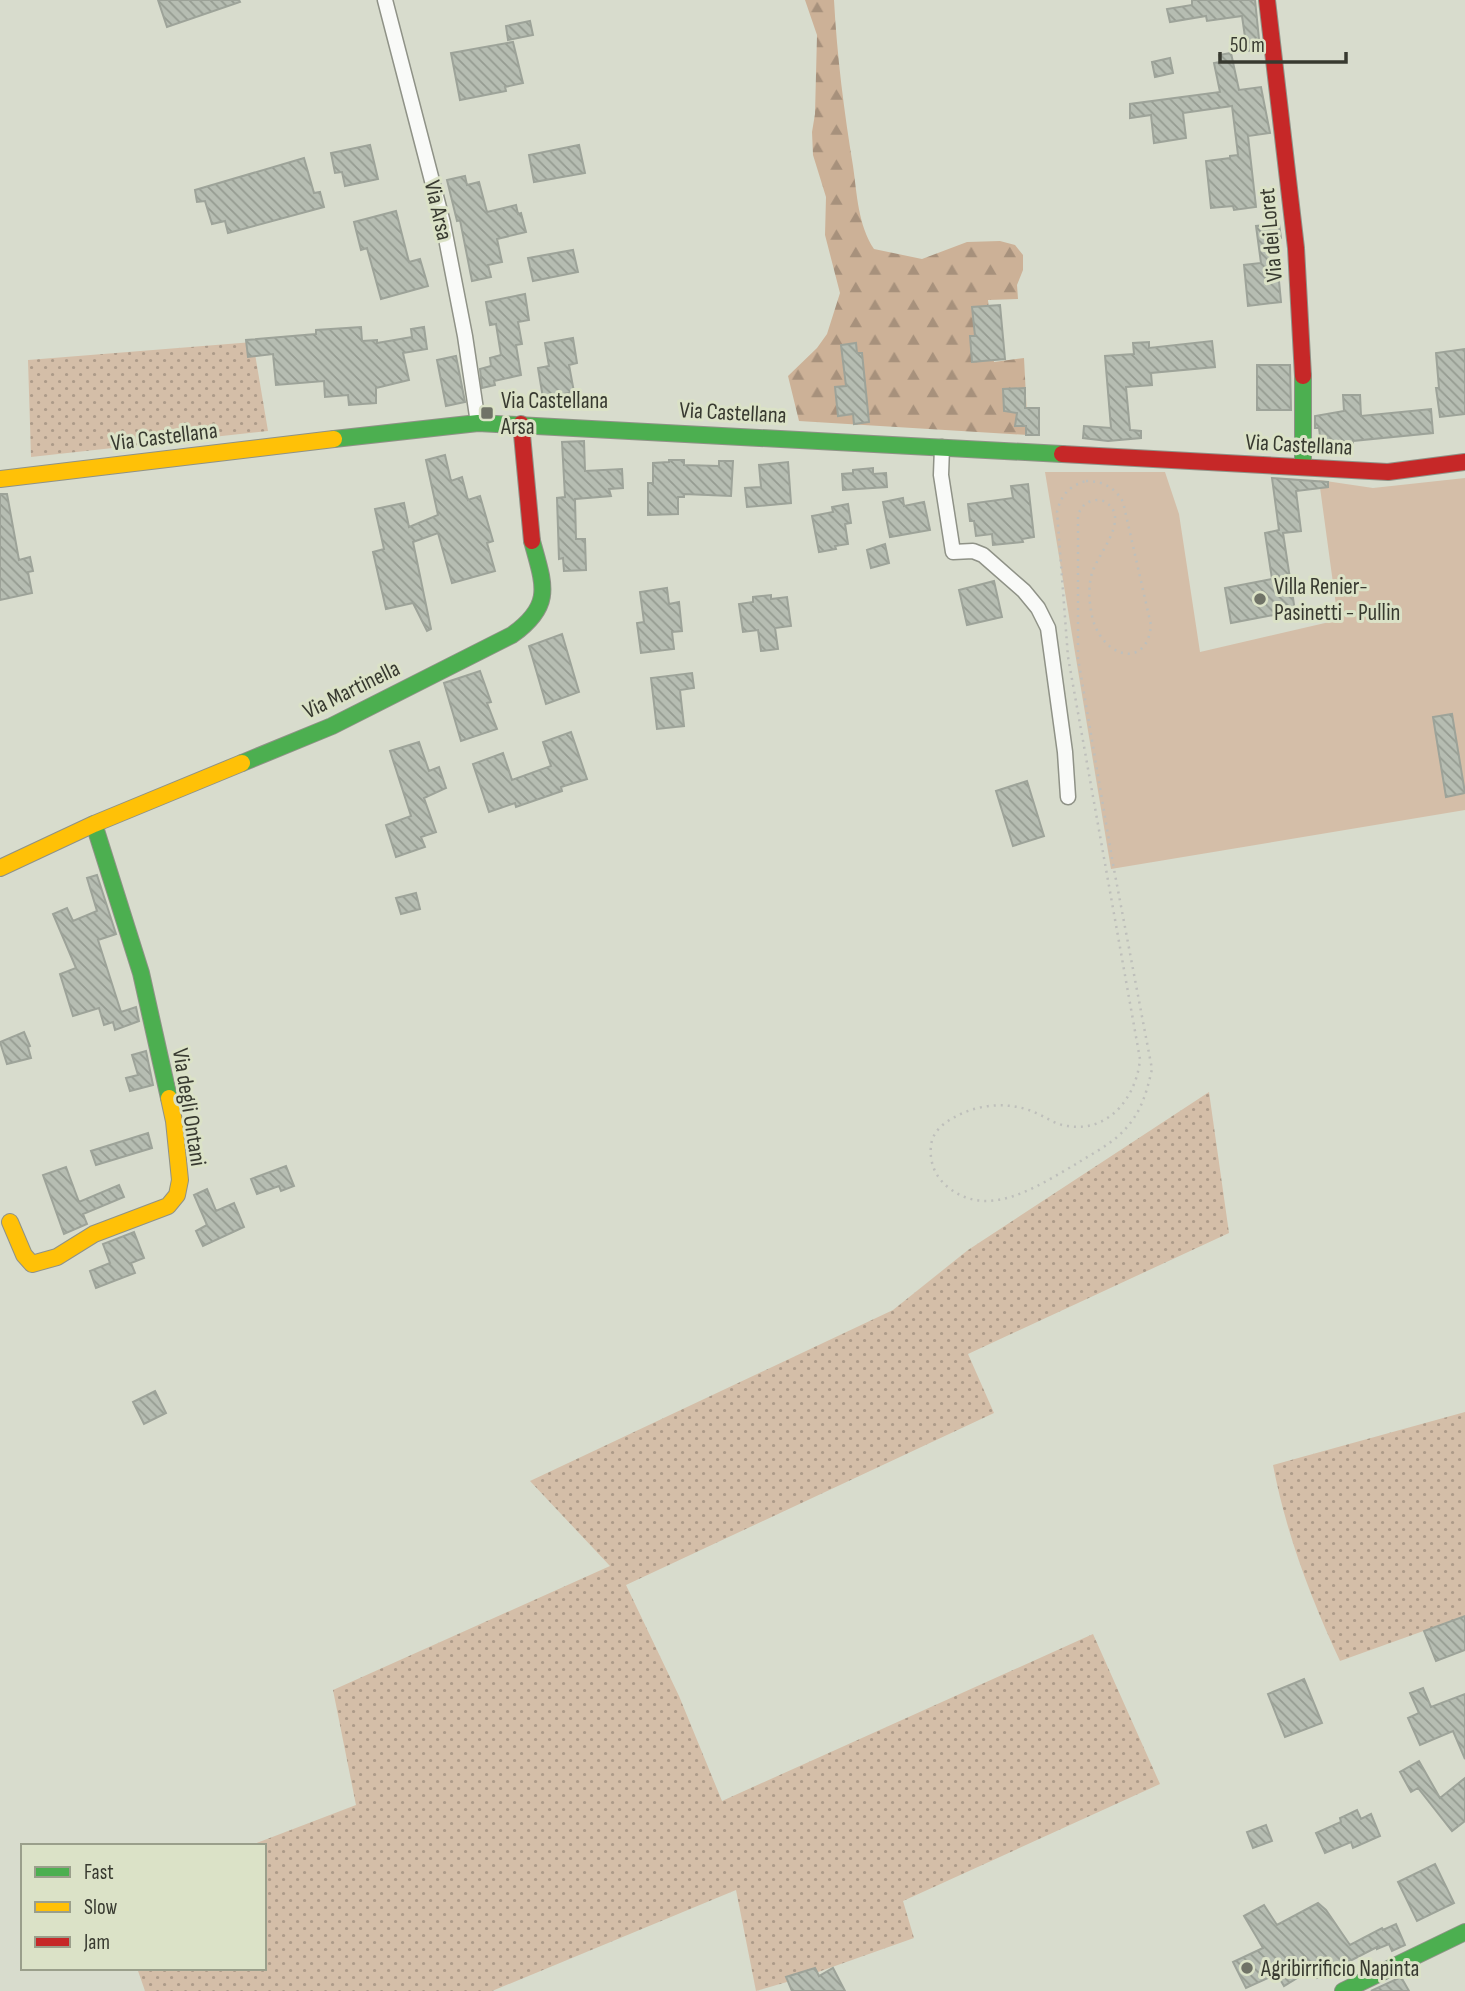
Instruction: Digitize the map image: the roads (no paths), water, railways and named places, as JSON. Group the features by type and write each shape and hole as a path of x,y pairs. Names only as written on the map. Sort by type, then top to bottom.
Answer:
{"street":[{"name":"Via Arsa","path":"385,0 443,223 465,336 478,423"},
{"name":"Via dei Loret","path":"1268,0 1296,248 1303,383 1303,467"},
{"name":"Via Castellana","path":"0,480 478,423 1388,472 1465,462"},
{"name":"Via Martinella","path":"0,868 94,824 332,726 512,635 530,622 540,603 544,584 530,533 521,424"},
{"path":"942,447 941,475 953,552 973,551 983,555 1024,591 1038,608 1048,628 1065,752 1068,797"},
{"name":"Via degli Ontani","path":"10,1222 24,1255 32,1264 57,1257 94,1234 169,1206 177,1195 180,1180 174,1121 150,1013 141,973 94,824"},
{"path":"1343,1991 1465,1933"}],"place":[{"name":"Via Castellana Arsa","path":"487,413"},
{"name":"Villa Renier- Pasinetti - Pullin","path":"1260,599"},
{"name":"Agribirrificio Napinta","path":"1247,1968"}]}
